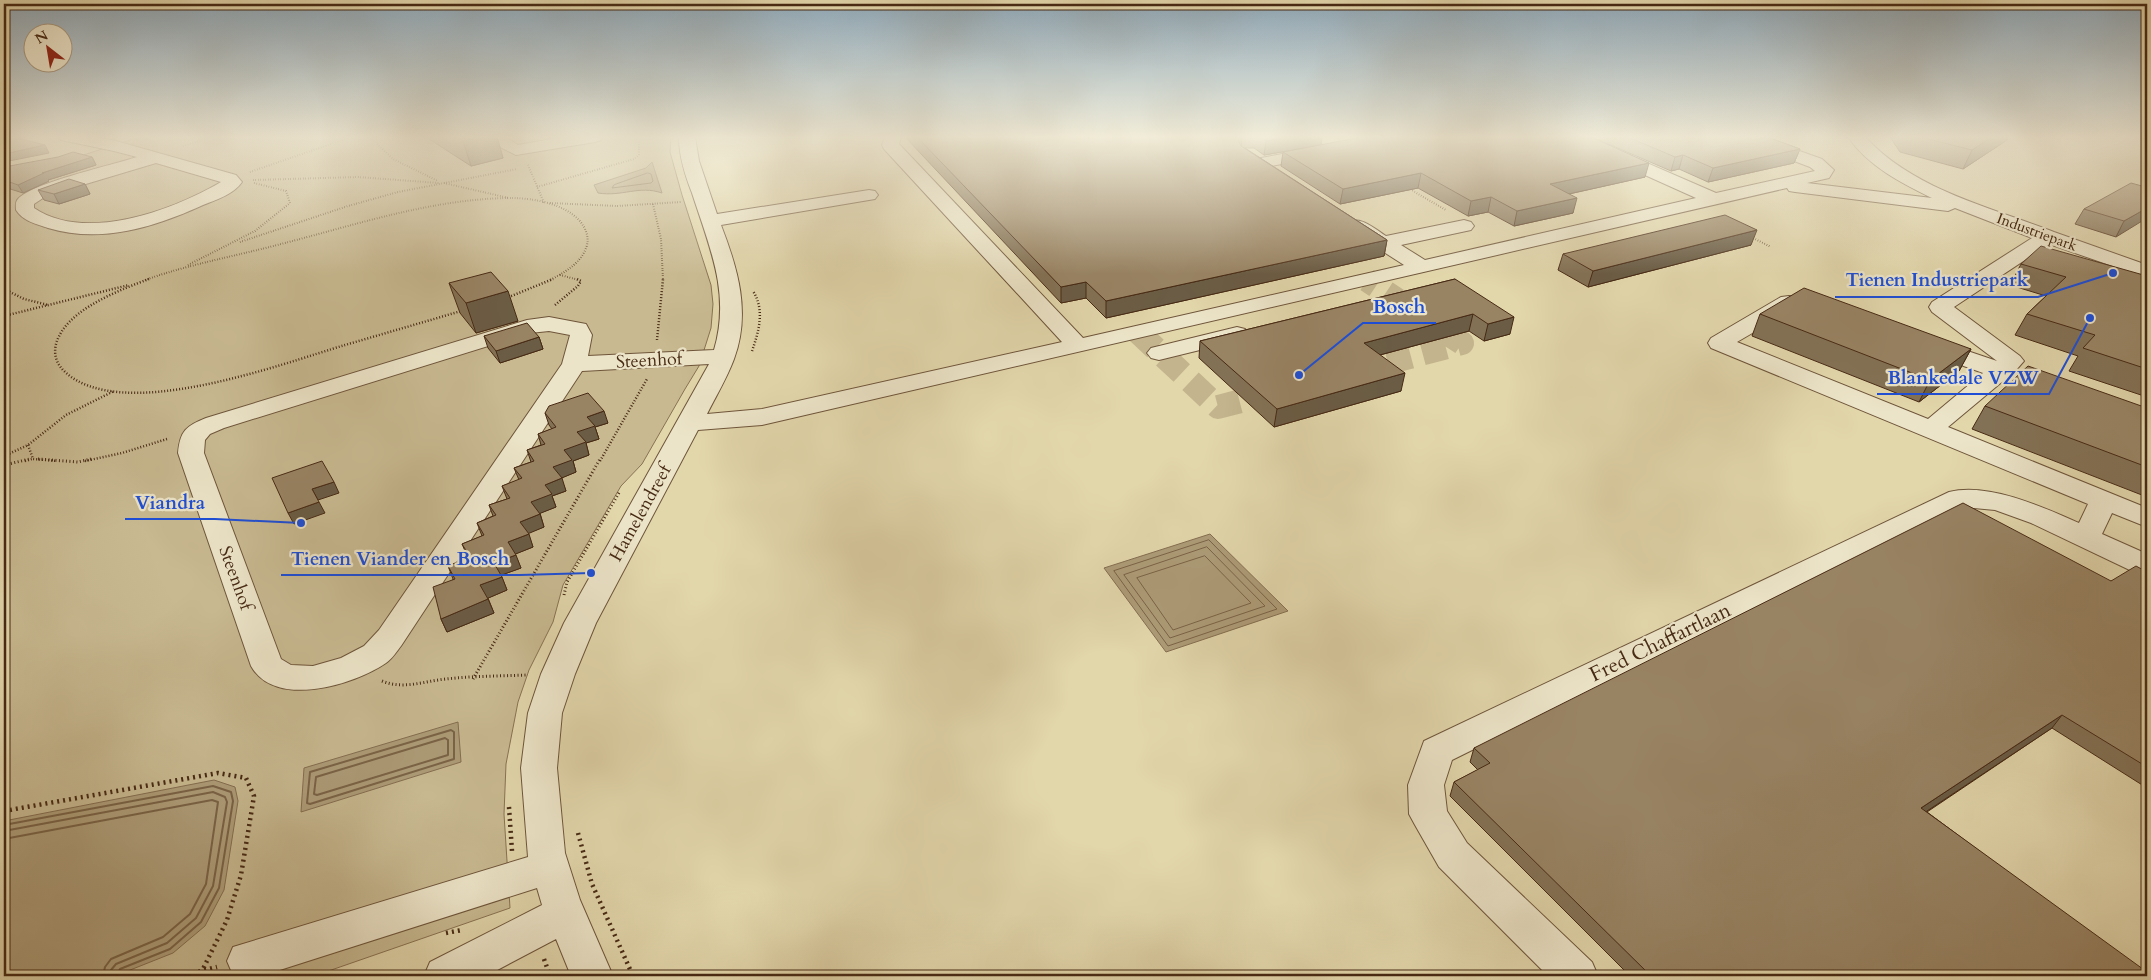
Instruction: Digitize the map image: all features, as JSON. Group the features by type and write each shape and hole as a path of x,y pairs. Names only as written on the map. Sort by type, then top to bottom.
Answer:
{"street":[{"path":"74,183 37,194 25,202 25,210 37,218 68,227 112,229 134,225 170,212 216,192 229,183"},
{"name":"Hamelendreef","path":"592,976 565,912 546,854 539,768 545,713 558,674 580,623 690,423 724,356 734,312 732,297 728,273 697,183"},
{"path":"925,183 1077,345"},
{"path":"1675,183 1713,200"},
{"path":"690,423 762,417 1787,183"},
{"name":"Industriepark","path":"1918,183 1967,206 2147,272"},
{"path":"1778,185 1942,205 1967,206"},
{"path":"710,221 869,195"},
{"path":"1343,216 1421,267"},
{"path":"1383,243 1464,226"},
{"path":"1930,430 2012,361 1940,307 2048,236"},
{"path":"1814,305 1796,298 1719,343 2147,518"},
{"name":"Steenhof","path":"550,324 578,328 581,335 574,364 390,638 376,654 352,666 313,678 285,677 267,666 191,453 192,438 201,429 215,423 527,327 550,324"},
{"path":"1158,353 1255,330"},
{"path":"1907,338 2074,397"},
{"name":"Steenhof","path":"574,364 724,356"},
{"name":"Fred Chaffartlaan","path":"1577,976 1453,855 1428,814 1426,785 1437,751 1958,498 1999,502 2041,517 2147,566"},
{"path":"2086,538 2104,500"},
{"path":"248,961 550,867"},
{"path":"444,976 565,912"}],"path":[{"path":"240,242 280,213 290,203 290,196 286,191 262,184 249,183"},
{"path":"438,183 512,198 581,205 653,204 688,201"},
{"path":"181,269 240,242 348,206 442,183"},
{"path":"535,183 542,202"},
{"path":"537,187 552,183"},
{"path":"1405,186 1462,220 1464,226"},
{"path":"4,316 137,283 181,269 443,205 512,198"},
{"path":"137,283 89,307 62,330 55,344 55,358 61,370 74,380 94,387 115,391 174,389 216,383 508,297 560,275 578,261 586,249 588,238 586,228 578,219 566,211 542,202"},
{"path":"473,679 652,370 663,299 664,260 660,229 653,204"},
{"path":"1745,234 1771,247"},
{"path":"550,324 562,314 554,306 578,286 580,281 576,278 560,275"},
{"path":"4,289 24,299 48,305"},
{"path":"4,456 28,445 66,415 115,391"},
{"path":"4,465 33,459 78,462 122,453 201,429"},
{"path":"28,445 33,459"},
{"path":"352,666 394,686 416,685 445,679 523,675"},
{"path":"4,811 218,773 246,778 254,796 241,875 226,920 203,969"},
{"path":"592,884 633,976"},
{"path":"439,935 458,930 467,930"}],"shaded area":[{"path":"4,183 679,183 711,285 713,304 711,328 699,366 642,464 621,486 563,585 553,622 529,670 518,702 506,764 504,814 510,908 314,976 4,976"}],"water":[{"path":"601,183 659,183 662,193 646,190 615,194 598,193 594,185"},
{"path":"1210,534 1288,611 1166,652 1104,568"},
{"path":"458,722 461,762 301,812 304,768"},
{"path":"214,780 235,787 238,801 224,890 205,926 173,953 115,976 4,976 4,821"}],"building":[{"path":"58,183 85,184 54,194 38,190"},
{"path":"961,183 1298,183 1387,240 1106,301 1086,282 1061,287"},
{"path":"1333,183 1374,183 1343,189"},
{"path":"1438,183 1556,183 1550,184 1577,198 1517,211 1491,197 1471,201"},
{"path":"2131,183 2142,186 2147,184 2147,208 2124,221 2084,209"},
{"path":"1725,215 1757,230 1593,271 1563,254"},
{"path":"2041,246 2147,276 2147,369 2083,348 2095,335 2027,314 2066,277 2021,264"},
{"path":"491,272 508,291 466,303 449,283"},
{"path":"1455,279 1514,317 1488,324 1473,314 1364,343 1405,373 1277,409 1200,341"},
{"path":"1804,288 1971,349 1930,380 1760,314"},
{"path":"527,323 539,337 496,351 484,336"},
{"path":"2028,366 2147,408 2147,467 1985,406"},
{"path":"588,393 604,411 587,417 595,426 577,432 586,442 564,450 572,460 553,467 562,478 545,485 552,494 531,502 540,514 520,522 529,534 508,542 516,555 494,563 502,577 480,585 488,599 441,619 433,587 455,579 448,566 470,557 462,544 484,535 477,523 496,515 489,505 510,498 502,486 522,478 514,468 534,461 527,450 545,444 538,434 556,427 545,413 549,406"},
{"path":"322,461 334,482 312,489 319,502 288,513 272,478"},
{"path":"1963,503 2111,581 2136,566 2147,572 2147,767 2062,715 1921,808 2147,972 2147,976 1651,976 1454,782 1490,763 1474,748"}],"tunnel":[{"path":"1353,372 1462,343 1367,280"},
{"path":"1138,332 1218,407 1280,391"}],"place":[{"name":"Tienen Industriepark","path":"2113,273"},
{"name":"Blankedale VZW","path":"2090,318"},
{"name":"Bosch","path":"1299,375"},
{"name":"Viandra","path":"301,523"},
{"name":"Tienen Viander en Bosch","path":"591,573"}]}
